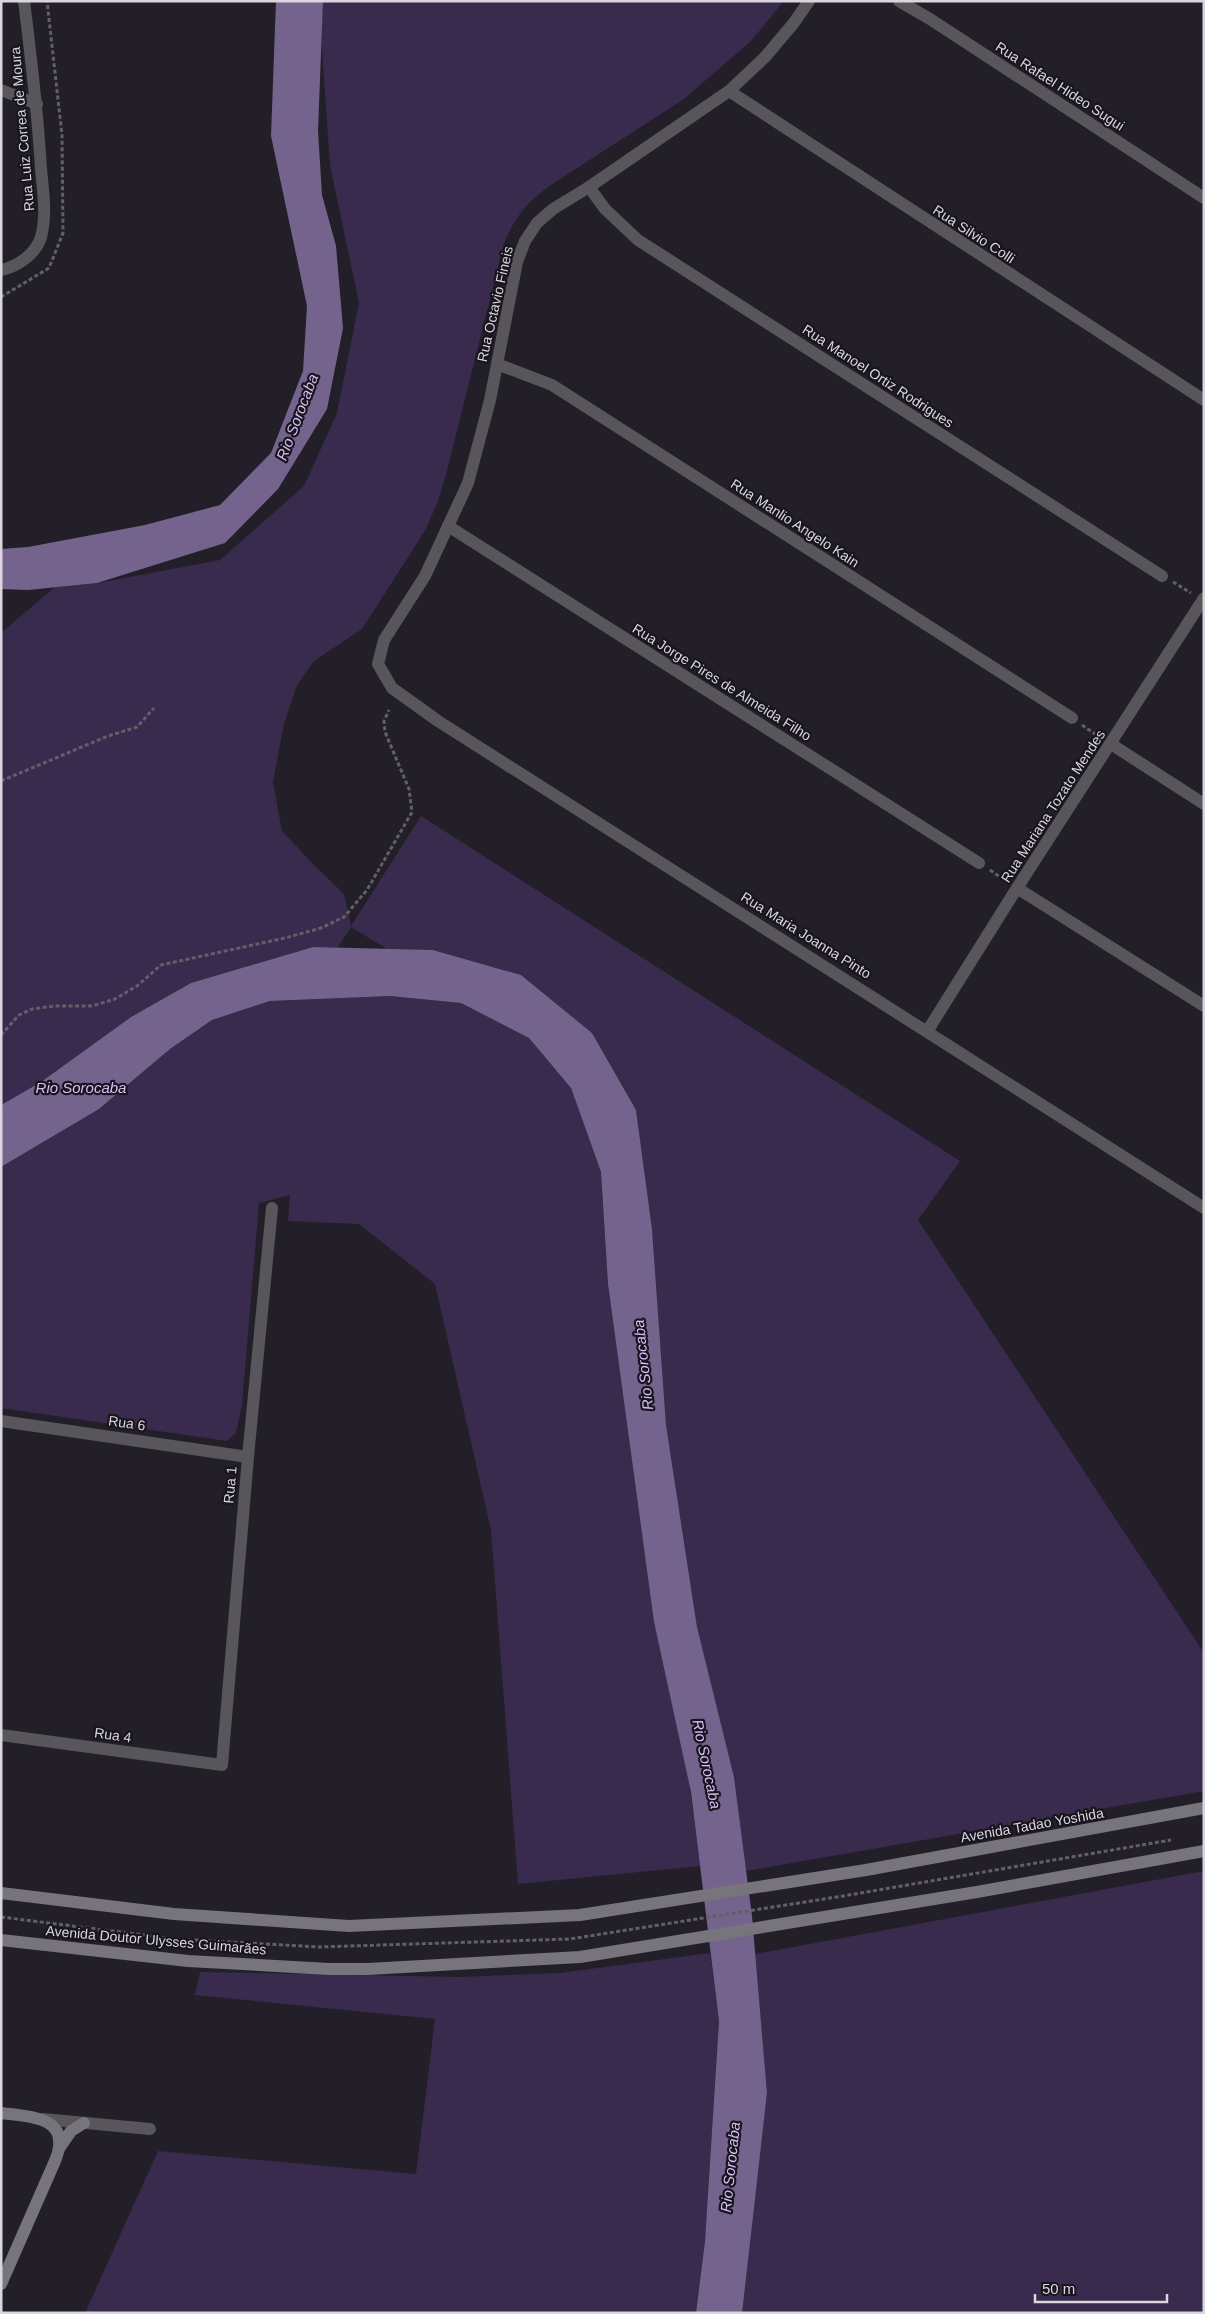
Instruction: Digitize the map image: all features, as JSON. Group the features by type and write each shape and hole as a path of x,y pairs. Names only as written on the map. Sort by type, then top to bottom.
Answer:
{"main road":[{"name":"Avenida Tadao Yoshida","path":"362,1926 580,1915 866,1870 1204,1808"},
{"name":"Avenida Doutor Ulysses Guimarães","path":"1,1940 188,1961 329,1969 368,1969 580,1957 875,1909 1204,1851"},
{"name":"Avenida Doutor Ulysses Guimarães","path":"1,1893 174,1914 362,1926"},
{"path":"1,2113 43,2119 57,2130 60,2147"},
{"path":"1,2284 60,2147 71,2131 84,2122"}],"street":[{"name":"Rua Luiz Correa de Moura","path":"4,268 28,257 40,240 44,219 37,104 24,1"},
{"name":"Rua Octavio Fineis","path":"392,688 378,664 384,640 425,576 468,483 490,400 517,262 525,242 537,223 553,209 589,187 729,91 765,57 793,24 809,1"},
{"name":"Rua Rafael Hideo Sugui","path":"899,1 930,18 1204,198"},
{"path":"1,90 37,104"},
{"name":"Rua Silvio Colli","path":"729,91 1204,400"},
{"name":"Rua Manoel Ortiz Rodrigues","path":"589,187 605,209 638,240 1162,576"},
{"name":"Rua Manlio Angelo Kain","path":"497,364 552,385 1072,718"},
{"name":"Rua Jorge Pires de Almeida Filho","path":"448,526 979,863"},
{"name":"Rua Mariana Tozato Mendes","path":"928,1030 1203,599"},
{"name":"Rua Maria Joanna Pinto","path":"392,688 447,726 928,1030 1204,1208"},
{"path":"1111,744 1204,804"},
{"path":"1017,888 1204,1006"},
{"name":"Rua 1","path":"222,1766 248,1457 272,1208"},
{"name":"Rua 6","path":"1,1422 248,1457"},
{"name":"Rua 4","path":"1,1735 222,1766"},
{"path":"43,2119 150,2129"}],"path":[{"path":"1162,576 1203,599"},
{"path":"1,781 108,736 137,727 154,708"},
{"path":"1,1035 19,1014 32,1009 55,1006 92,1006 115,999 137,986 161,965 285,938 320,928 344,917 367,890 412,812 409,789 385,732 384,722 389,710"},
{"path":"1072,718 1111,744"},
{"path":"979,863 1017,888"},
{"path":"570,1939 843,1896 1174,1839"}],"shaded area":[{"path":"323,1 784,1 751,41 684,99 551,185 528,204 513,225 504,243 448,467 438,501 426,529 362,629 314,661 297,685 284,724 273,782 282,831 344,894 351,926 421,816 960,1161 918,1220 1204,1653 1204,1791 746,1871 734,1777 697,1627 666,1425 652,1229 636,1110 592,1033 521,975 433,950 387,949 351,927 338,947 313,947 191,983 131,1017 41,1082 1,1105 1,633 55,587 98,583 220,560 304,486 337,413 359,303 330,165 321,35"},
{"path":"390,996 461,1003 529,1038 571,1088 601,1172 608,1284 654,1622 689,1780 700,1866 518,1884 491,1530 435,1284 359,1224 288,1221 290,1195 259,1203 242,1405 236,1433 227,1441 1,1408 1,1167 99,1109 170,1049 212,1020 270,1001"},
{"path":"1204,1871 1204,2313 740,2313 767,2093 755,1954"},
{"path":"710,1953 719,2021 705,2241 696,2313 85,2313 158,2151 416,2174 435,2019 195,1995 200,1972 460,1977 560,1973"}],"water":[{"name":"Rio Sorocaba","path":"276,1 323,1 318,131 322,195 336,246 343,328 327,409 278,489 225,543 97,583 28,590 1,589 1,549 28,547 145,525 220,505 271,453 303,371 307,306 271,136"},
{"name":"Rio Sorocaba","path":"313,947 433,950 521,975 592,1033 636,1110 652,1229 666,1425 697,1627 734,1777 752,1916 767,2093 742,2313 696,2313 705,2241 719,2021 691,1792 654,1622 608,1284 601,1172 571,1088 529,1038 461,1003 390,996 270,1001 212,1020 170,1049 99,1109 1,1167 1,1105 41,1082 131,1017 191,983"}]}
